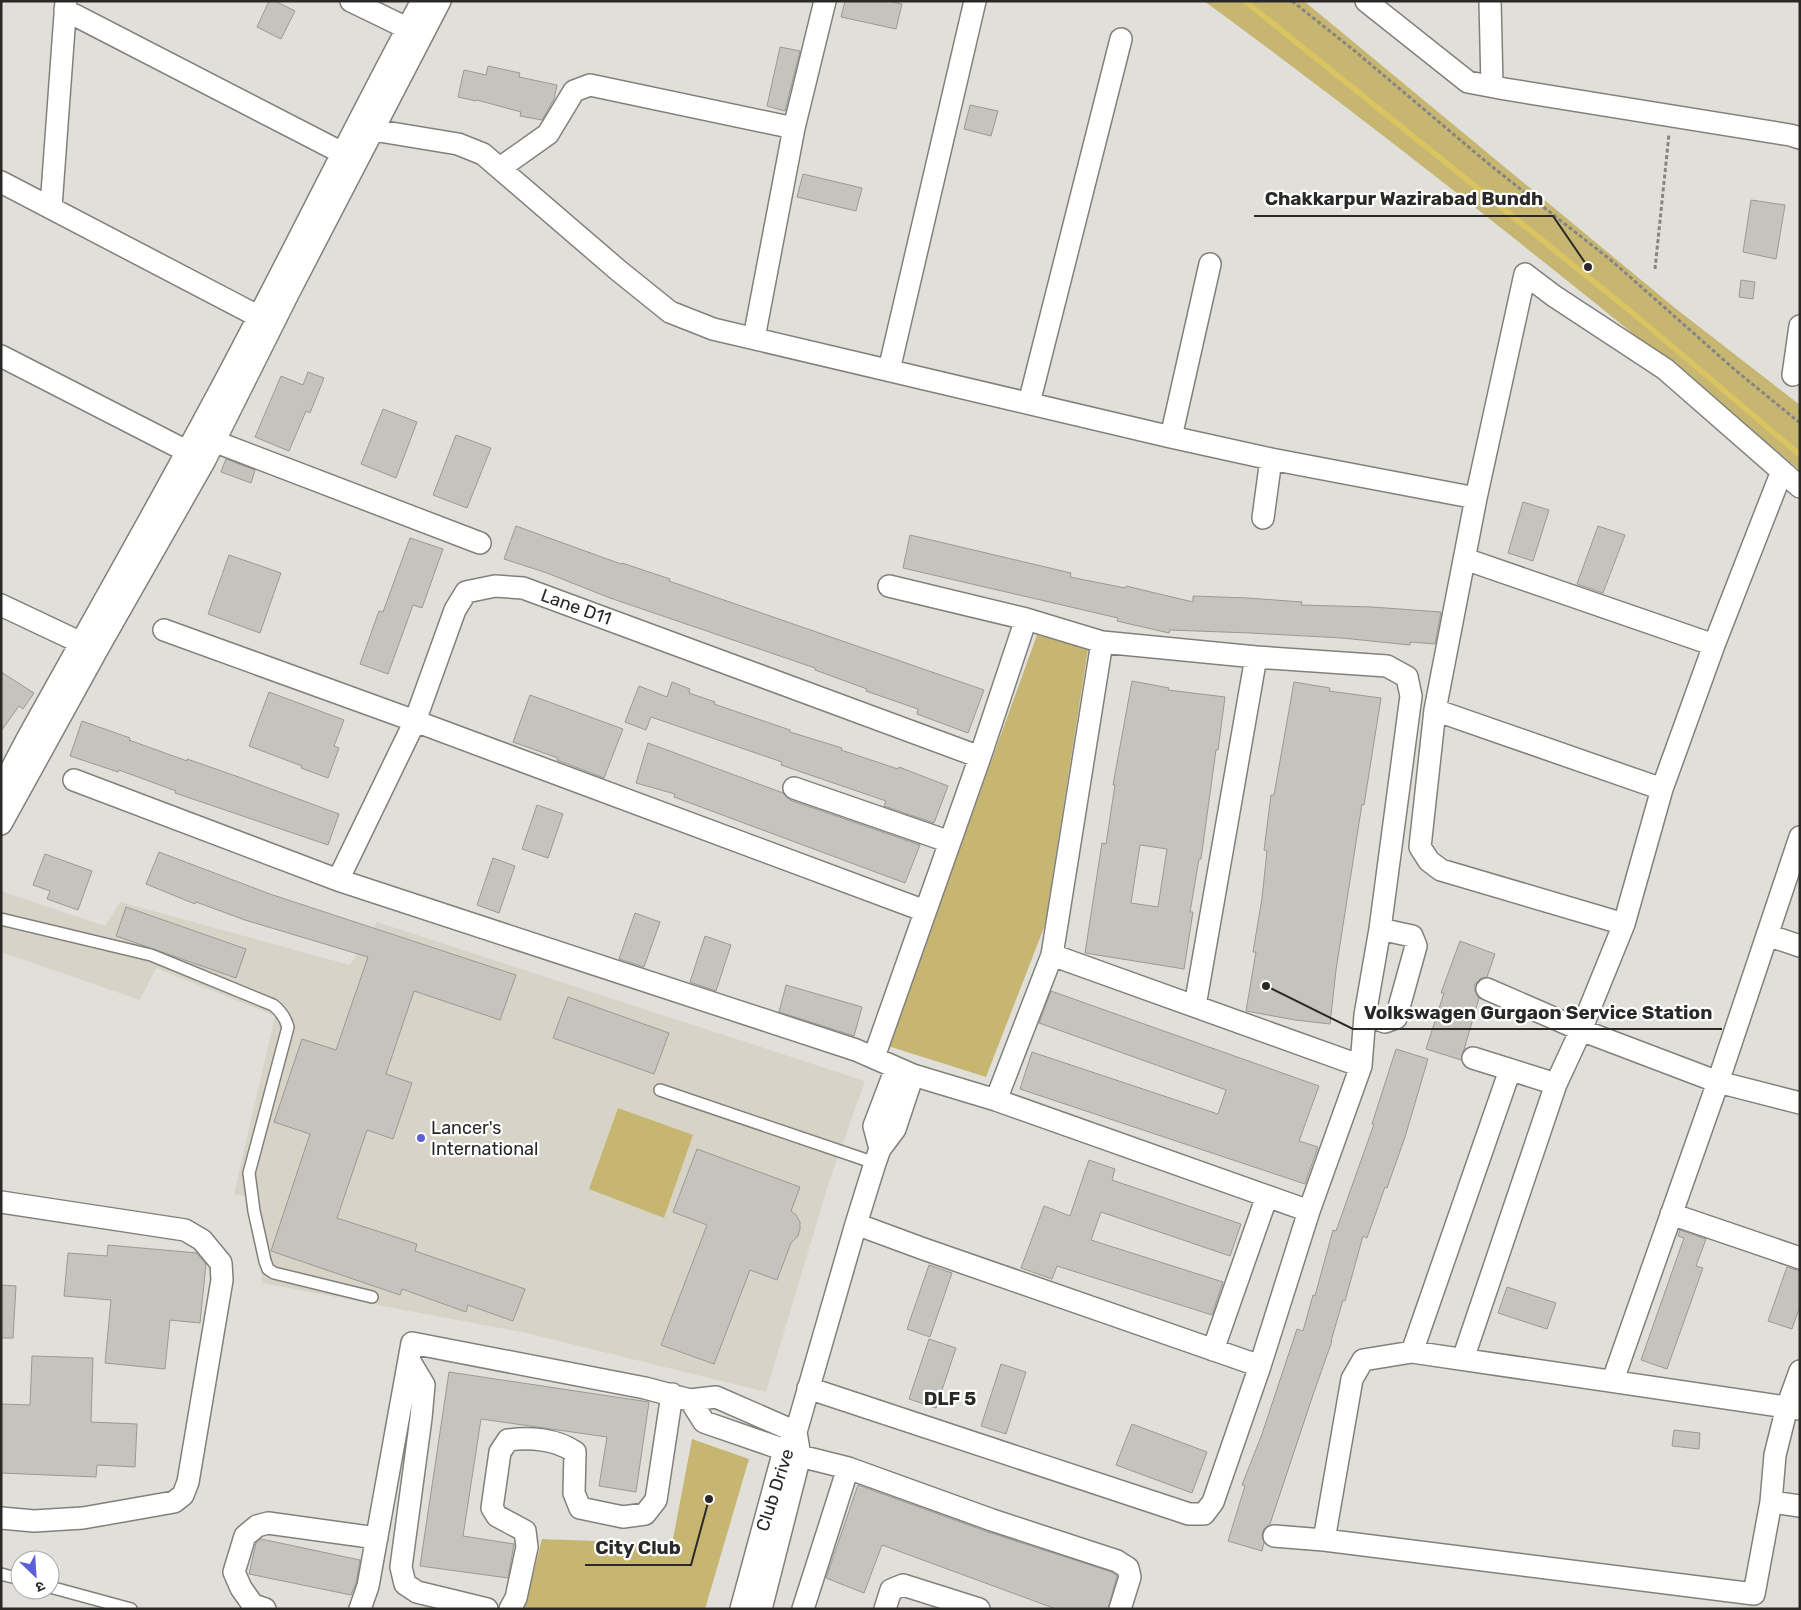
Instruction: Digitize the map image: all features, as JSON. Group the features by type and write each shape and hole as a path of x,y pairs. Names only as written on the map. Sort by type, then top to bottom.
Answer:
{"street":[{"path":"351,1 414,32"},
{"path":"350,157 372,130 414,32 422,1"},
{"path":"1,788 89,646 201,447 266,321 288,294 350,157 371,96 414,32 440,1"},
{"path":"754,338 794,128 825,1"},
{"path":"889,370 975,1"},
{"path":"1366,1 1468,82 1800,138"},
{"path":"1490,1 1492,86"},
{"path":"51,207 66,6 350,157"},
{"path":"1029,404 1122,39"},
{"path":"500,168 548,134 574,91 590,85 794,128"},
{"path":"372,130 458,144 482,154 670,312 713,329 1171,437 1271,459 1476,498"},
{"path":"1,182 266,321"},
{"path":"1171,437 1210,264"},
{"path":"1624,924 1441,870 1430,861 1420,847 1435,710 1476,498 1524,274 1665,369 1800,486"},
{"path":"1793,375 1800,326"},
{"path":"1,356 201,447 480,543"},
{"path":"1262,518 1271,459"},
{"path":"1463,1358 1556,1084 1581,1030 1624,924 1662,789 1714,645 1782,470"},
{"path":"1465,559 1714,645"},
{"name":"Lane D11","path":"338,880 415,721 455,610 466,592 495,586 523,588 980,757"},
{"path":"808,1388 1189,1514 1204,1514 1213,1502 1260,1366 1309,1211 1361,1066 1365,1015 1380,929 1411,696 1407,677 1388,666 1256,658 1102,642 1026,619 890,586"},
{"path":"1,605 89,646"},
{"path":"874,1057 980,757 1026,619"},
{"path":"164,630 926,911"},
{"path":"996,1100 1052,955 1102,642"},
{"path":"1,824 89,646"},
{"path":"1195,1006 1256,658"},
{"path":"1435,710 1662,789"},
{"path":"74,780 338,880 838,1044 874,1057 905,1072 996,1100 1309,1211"},
{"path":"794,788 950,842"},
{"path":"1613,1380 1718,1082 1800,838"},
{"path":"1365,1015 1385,1022 1396,1018 1416,946 1412,936 1380,929"},
{"path":"1768,935 1800,946"},
{"path":"1052,955 1361,1066"},
{"path":"1487,989 1581,1030 1718,1082 1800,1103"},
{"path":"1473,1058 1556,1084"},
{"path":"1412,1352 1510,1070"},
{"name":"Club Drive","path":"761,1609 796,1432 856,1224 878,1156 895,1129 905,1072"},
{"path":"1213,1350 1267,1196"},
{"path":"1,1202 185,1230 202,1240 221,1262 222,1280 188,1482 183,1495 174,1502 83,1518 34,1521 1,1518"},
{"path":"1671,1214 1800,1258"},
{"path":"856,1224 1260,1366"},
{"path":"360,1609 368,1586 412,1343 681,1397 716,1397 796,1432"},
{"path":"1324,1540 1352,1379 1363,1360 1412,1352 1794,1408"},
{"path":"409,1360 424,1385 402,1566 405,1584 417,1592 487,1609"},
{"path":"1274,1536 1324,1540 1754,1594 1771,1502 1775,1455 1794,1408 1800,1371"},
{"path":"681,1397 704,1422 792,1453 848,1468 992,1520 1117,1561 1128,1568 1130,1577 1120,1609"},
{"path":"510,1609 516,1598 527,1547 525,1531 497,1516 492,1508 500,1452 508,1440 525,1437 565,1445 575,1452 574,1492 580,1508 623,1517 644,1514 656,1500 681,1397"},
{"name":"Club Drive","path":"741,1609 792,1453"},
{"path":"803,1609 848,1468"},
{"path":"1771,1502 1800,1506"},
{"path":"265,1609 253,1605 241,1588 234,1572 245,1536 257,1526 268,1522 376,1538"},
{"path":"885,1609 891,1590 903,1585 980,1609"}],"lane":[{"path":"1,919 151,955 273,1005 279,1010 284,1016 288,1027 249,1172 254,1211 265,1261 268,1268 274,1273 372,1297"},
{"path":"660,1090 878,1156"},
{"path":"60,1590 131,1609"}],"path":[{"path":"1292,1 1356,52 1490,165 1612,261 1734,369 1800,422"},
{"path":"1655,269 1671,116"}],"shaded area":[{"path":"1204,1 1304,1 1675,308 1800,405 1800,470 1580,291 1431,173"},
{"path":"1037,635 1088,649 1045,925 986,1077 888,1046"},
{"name":"Lancer's International","path":"1,891 105,926 120,902 350,965 377,922 865,1081 829,1182 766,1392 526,1333 262,1283 260,1199 234,1194 275,1016 156,968 140,1000 1,952"},
{"path":"618,1108 693,1135 664,1218 589,1189"},
{"path":"692,1439 749,1459 705,1609 524,1609 542,1539 672,1544"}],"building":[{"path":"269,1 275,1 295,11 281,39 257,27"},
{"path":"845,1 888,1 902,4 896,29 841,17"},
{"path":"780,47 800,51 785,111 767,106"},
{"path":"488,66 520,73 519,77 557,85 554,99 542,120 520,116 521,112 458,97 464,70 486,75"},
{"path":"970,105 998,111 991,136 964,129"},
{"path":"803,174 862,188 856,211 797,197"},
{"path":"1751,200 1785,205 1776,259 1743,252"},
{"path":"1741,280 1755,282 1753,299 1739,297"},
{"path":"308,372 324,378 310,413 306,411 289,451 255,437 281,376 303,385"},
{"path":"383,409 417,422 396,478 361,464"},
{"path":"456,435 491,448 467,508 433,495"},
{"path":"226,459 255,470 251,483 221,472"},
{"path":"1523,502 1549,510 1533,561 1508,553"},
{"path":"516,526 984,690 968,733 917,714 918,709 866,691 867,689 815,670 815,668 610,598 547,573 504,559"},
{"path":"1598,526 1625,535 1603,593 1577,584"},
{"path":"910,535 1071,573 1070,577 1125,588 1126,586 1193,602 1193,596 1248,598 1302,602 1301,605 1372,607 1441,612 1435,644 1410,642 1410,645 1342,638 1250,633 1170,630 1169,633 1117,621 1118,618 903,568"},
{"path":"410,538 443,549 422,608 413,605 388,674 360,664 379,611 383,612"},
{"path":"229,555 281,573 260,633 208,614"},
{"path":"1,672 34,693 23,709 19,706 1,731"},
{"path":"1132,681 1169,688 1168,690 1225,697 1201,859 1199,859 1190,912 1193,912 1184,969 1085,953 1102,843 1106,844 1115,785 1113,785","holes":["1140,845 1167,849 1158,907 1131,903"]},
{"path":"672,682 690,689 689,693 715,702 714,704 790,730 790,732 842,748 841,750 898,769 899,767 948,786 934,823 884,806 886,801 781,765 782,762 651,717 646,730 625,722 639,686 667,697"},
{"path":"1294,682 1330,688 1329,691 1381,698 1336,970 1330,1024 1246,1011 1256,952 1253,952 1262,898 1267,851 1264,850 1271,795 1274,795"},
{"path":"269,692 344,720 334,746 339,748 328,778 249,746"},
{"path":"530,695 623,729 604,778 557,760 558,758 513,742"},
{"path":"82,721 187,761 187,759 339,814 328,845 175,793 176,791 119,770 118,772 70,756"},
{"path":"648,743 783,793 790,800 920,845 905,883 674,797 675,794 636,783"},
{"path":"537,805 563,814 548,858 522,849"},
{"path":"159,852 270,894 516,975 500,1020 414,991 386,1074 412,1083 393,1139 367,1130 337,1218 417,1244 415,1251 525,1289 513,1321 468,1305 466,1312 402,1289 400,1295 271,1251 310,1134 274,1122 302,1039 336,1050 368,957 245,920 196,902 195,904 146,884"},
{"path":"45,854 92,871 78,910 47,899 50,891 33,885"},
{"path":"493,858 515,866 499,913 477,905"},
{"path":"126,907 246,949 236,978 116,936"},
{"path":"635,913 660,922 644,967 619,959"},
{"path":"705,936 731,945 716,991 690,982"},
{"path":"1460,941 1495,954 1487,977 1480,979 1475,984 1475,991 1479,998 1461,1060 1426,1049 1444,993 1441,993"},
{"path":"786,985 862,1007 854,1036 779,1012"},
{"path":"1051,991 1319,1086 1299,1141 1318,1147 1305,1184 1020,1089 1032,1052 1218,1114 1226,1090 1039,1023"},
{"path":"568,997 669,1033 654,1074 553,1038"},
{"path":"1396,1049 1428,1059 1405,1137 1367,1238 1363,1236 1332,1341 1270,1524 1264,1529 1262,1535 1264,1543 1262,1551 1228,1541 1245,1486 1242,1485 1262,1434 1297,1329 1303,1331 1313,1295 1315,1296 1333,1230 1336,1231 1374,1124 1372,1124"},
{"path":"697,1149 800,1187 791,1211 800,1222 800,1229 798,1236 791,1243 777,1280 750,1270 714,1364 661,1345 707,1225 673,1212"},
{"path":"1089,1160 1115,1169 1112,1180 1241,1224 1230,1256 1101,1212 1091,1240 1223,1282 1212,1315 1057,1266 1052,1279 1021,1268 1044,1206 1070,1216"},
{"path":"1680,1230 1706,1239 1696,1266 1703,1268 1667,1369 1641,1360 1684,1238 1678,1236"},
{"path":"108,1245 197,1253 206,1264 200,1323 170,1320 165,1369 105,1363 111,1300 64,1296 68,1253 107,1256"},
{"path":"929,1265 952,1273 930,1337 907,1329"},
{"path":"1787,1267 1800,1271 1800,1306 1792,1329 1768,1321"},
{"path":"1,1285 16,1286 13,1338 1,1338"},
{"path":"1507,1287 1556,1303 1547,1329 1498,1313"},
{"path":"929,1339 956,1348 936,1408 909,1399"},
{"path":"32,1356 93,1358 91,1422 137,1424 135,1467 97,1465 96,1477 1,1473 1,1404 30,1405"},
{"path":"1001,1364 1026,1372 1006,1434 981,1426"},
{"path":"449,1372 649,1402 636,1492 599,1486 607,1437 481,1419 463,1536 514,1544 508,1578 420,1566"},
{"path":"1132,1424 1207,1452 1192,1493 1116,1465"},
{"path":"1674,1430 1700,1433 1699,1449 1672,1446"},
{"path":"858,1485 988,1532 1112,1572 1117,1576 1108,1609 1056,1609 882,1545 864,1593 826,1578"},
{"path":"261,1539 360,1560 356,1583 351,1595 249,1574 256,1543"}],"waterway":[{"path":"1245,1 1634,314 1800,455"}],"place":[{"name":"Chakkarpur Wazirabad Bundh","path":"1588,267"},
{"name":"Volkswagen Gurgaon Service Station","path":"1266,986"},
{"name":"Lancer's International","path":"421,1138"},
{"name":"City Club","path":"709,1499"}],"district":[{"name":"DLF 5","path":"950,1398"}]}
